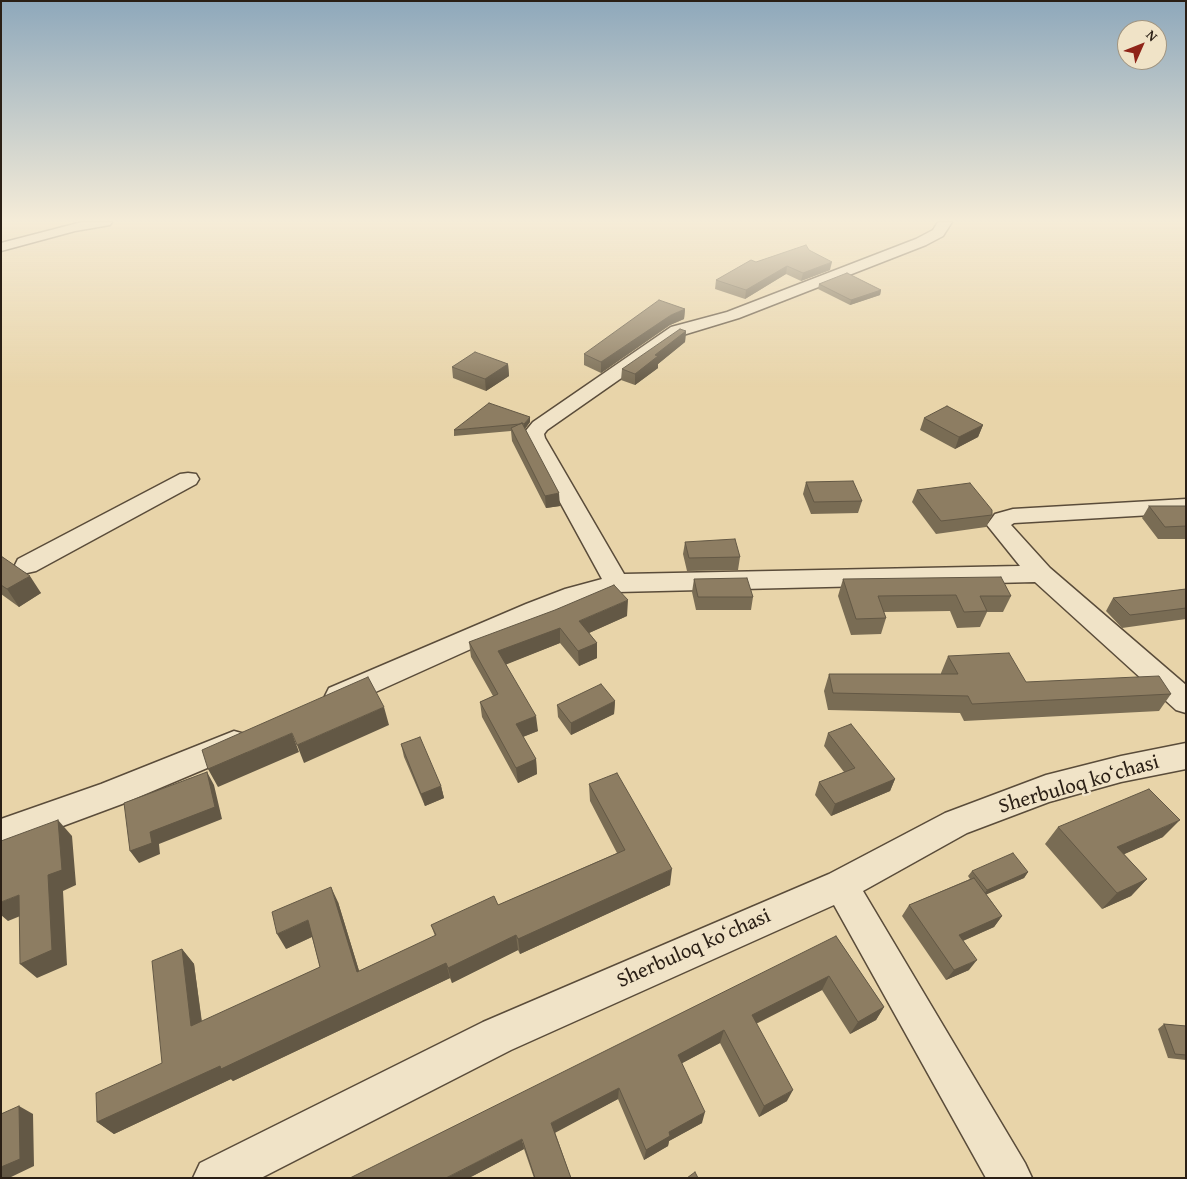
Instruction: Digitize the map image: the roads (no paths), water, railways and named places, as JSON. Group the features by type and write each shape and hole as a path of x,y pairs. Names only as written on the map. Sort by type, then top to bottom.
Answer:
{"street":[{"path":"617,583 569,501 534,433 540,426 677,331 733,315 831,277"},
{"path":"27,565 188,479"},
{"path":"1186,506 1014,516 1004,519 999,524 1041,574 1186,702"},
{"path":"321,704 574,594 617,583 1041,574"},
{"path":"1,834 111,794 259,732"},
{"name":"Sherbuloq koʻchasi","path":"215,1178 497,1036 841,885 956,823 1046,789 1121,769 1186,756"},
{"path":"841,885 1010,1178"}]}
